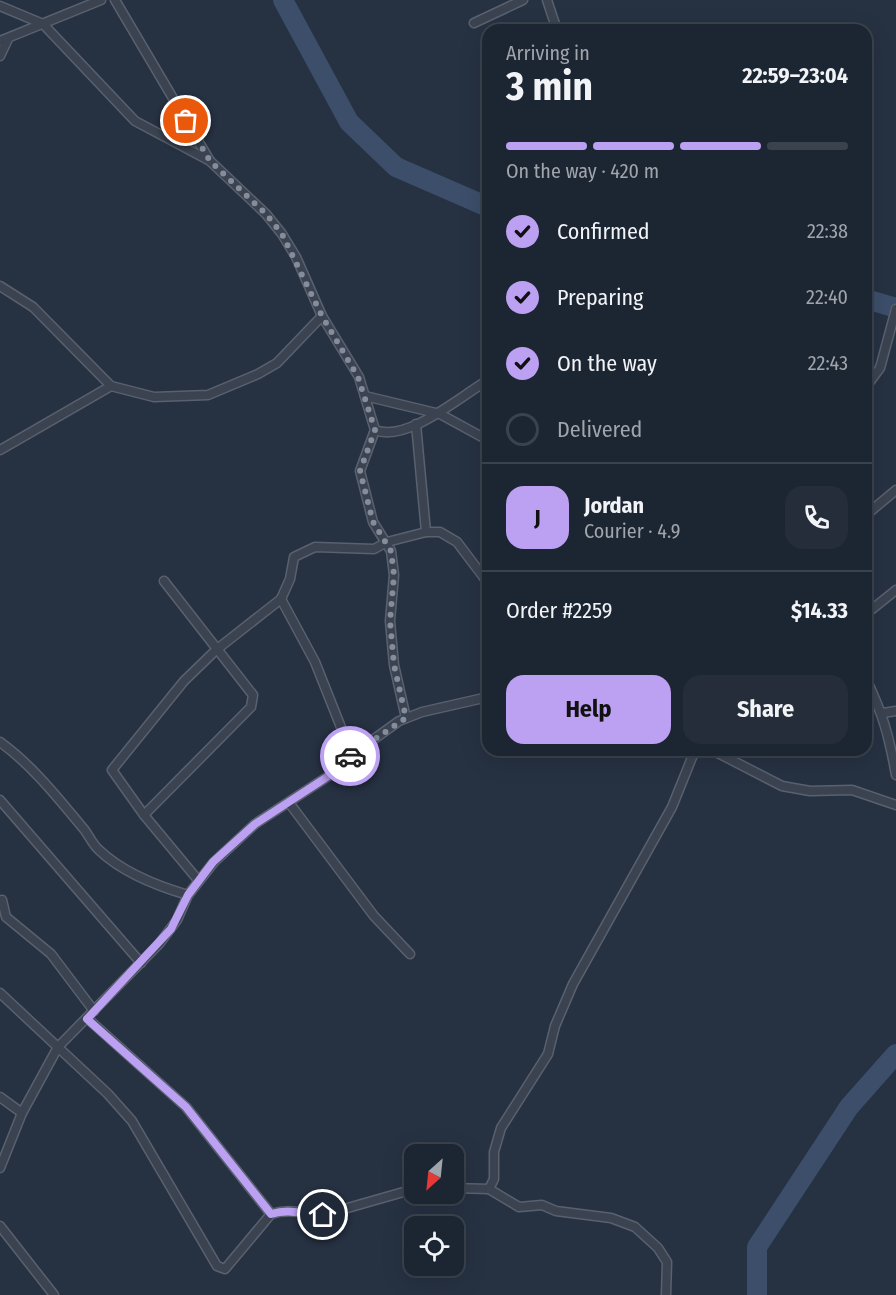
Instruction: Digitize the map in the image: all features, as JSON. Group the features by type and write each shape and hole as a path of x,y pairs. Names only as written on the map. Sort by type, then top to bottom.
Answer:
{"street":[{"path":"0,56 4,40 102,0"},
{"path":"115,0 210,161"},
{"path":"474,23 523,0"},
{"path":"547,0 555,24"},
{"path":"0,6 43,24 135,121 210,161 266,214 282,234 322,316 358,377 375,430 360,471 373,522 387,542 394,575 390,621 394,665 406,718"},
{"path":"0,286 33,307 111,386 154,397 208,395 222,391 277,363 322,316"},
{"path":"872,379 880,368 896,309"},
{"path":"375,430 383,433 416,424 440,414 482,384"},
{"path":"0,450 111,386"},
{"path":"365,396 440,414 482,436"},
{"path":"416,424 426,532"},
{"path":"872,510 896,490"},
{"path":"198,880 113,776 113,766 184,681 216,650 281,599 290,579 292,561 301,553 324,546 374,549 387,542 426,532 441,532 457,542 482,575"},
{"path":"144,815 251,707 253,695 164,580"},
{"path":"872,609 896,590"},
{"path":"281,599 315,662 352,755"},
{"path":"872,691 883,713 890,736 896,775"},
{"path":"0,1167 22,1113 58,1047 141,963 171,929 188,895 213,862 255,824 290,804 352,755 406,718 422,712 482,698"},
{"path":"883,713 896,711"},
{"path":"0,742 34,772 86,831 96,848 112,862 157,886 188,895"},
{"path":"489,1189 494,1179 494,1152 501,1128 548,1054 555,1026 573,984 672,807 693,756"},
{"path":"724,756 782,786 810,791 852,790 896,805"},
{"path":"0,800 141,963"},
{"path":"290,804 374,916 410,954"},
{"path":"2,900 6,917 51,954 94,1011"},
{"path":"0,993 132,1121 217,1266 225,1269 271,1214 289,1209 308,1215 323,1215 404,1192"},
{"path":"87,1019 186,1107 271,1214"},
{"path":"0,1097 22,1113"},
{"path":"464,1188 489,1189 519,1207 542,1205 556,1211 611,1218 635,1227 658,1248 667,1262 666,1295"},
{"path":"0,1226 54,1295"}],"waterway":[{"path":"283,0 349,122 396,167 482,204"},
{"path":"872,301 896,308"},
{"path":"757,1295 757,1247 849,1107 896,1054"}],"way so far":[{"path":"186,121 210,161 266,214 282,234 296,257 322,316 358,377 375,430 362,460 360,471 373,522 391,551 394,575 390,621 394,665 406,718 350,756"}],"route":[{"path":"323,1215 308,1215 289,1209 271,1214 247,1181 212,1143 186,1107 164,1084 87,1019 159,944 177,920 188,895 213,862 255,824 290,804 327,777 350,756"}]}
